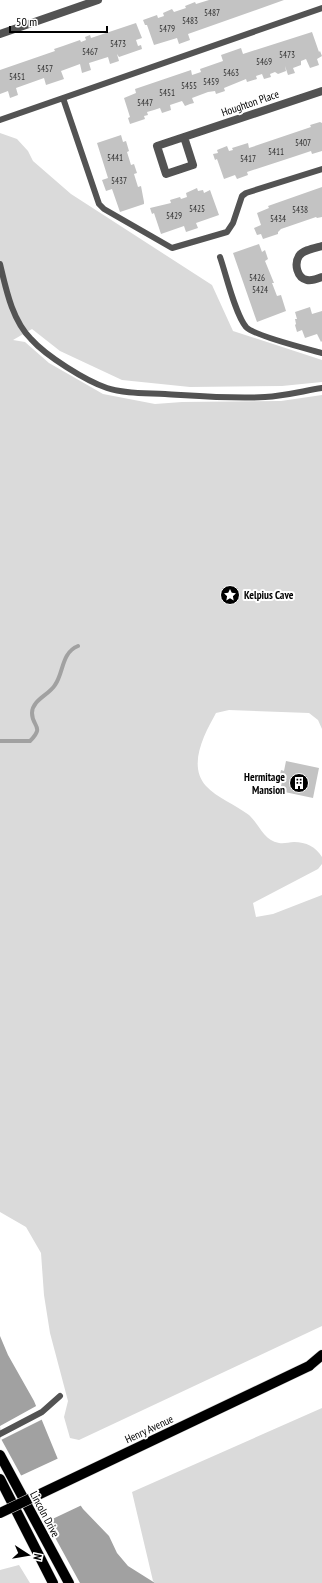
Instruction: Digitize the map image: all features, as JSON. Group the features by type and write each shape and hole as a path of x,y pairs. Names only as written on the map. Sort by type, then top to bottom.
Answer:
{"main road":[{"name":"Henry Avenue","path":"0,1514 309,1366 322,1355"},
{"name":"Henry Avenue","path":"309,1366 322,1366"},
{"name":"Lincoln Drive","path":"0,1455 69,1583"},
{"path":"0,1479 53,1583"}],"street":[{"path":"0,34 98,0"},
{"name":"Houghton Place","path":"184,137 193,165 166,174 157,146 184,137 322,91"},
{"path":"322,246 304,252 299,256 297,262 298,271 302,278 308,281 322,277"}],"lane":[{"path":"0,120 322,8"},
{"path":"63,98 99,204 104,209 172,248 226,232 233,223 242,196 322,168"},
{"path":"220,257 238,310 246,327 256,332 322,352"},
{"path":"0,264 10,302 21,326 31,340 50,355 88,380 107,388 148,393 238,397 279,395 322,388"},
{"path":"0,1434 42,1412 60,1396"}],"shaded area":[{"path":"0,133 17,139 28,151 33,161 71,194 212,285 233,331 322,360 322,382 282,386 190,387 122,380 60,351 32,329 13,340 25,342 49,363 103,394 155,404 182,402 281,401 322,395 322,729 318,720 309,713 229,710 216,713 203,739 198,759 198,769 201,778 210,790 249,815 269,839 279,843 294,842 307,844 317,850 322,857 322,864 318,869 253,903 256,917 273,914 322,895 322,1326 79,1440 70,1438 64,1417 68,1401 50,1333 44,1295 41,1253 26,1227 0,1212"},
{"path":"0,1336 8,1355 34,1401 71,1491 83,1509 109,1536 117,1553 128,1566 155,1583 80,1583 0,1437"},
{"path":"322,1408 322,1583 155,1583 153,1581 132,1492"},
{"path":"19,1565 30,1583 0,1583 0,1570"}],"pier":[{"path":"38,1405 43,1419 1,1440 0,1426"},
{"path":"59,1458 73,1490 82,1505 44,1523 18,1477"}],"building":[{"path":"209,0 284,0 188,34 190,40 179,44 177,38 154,45 147,25 145,25 143,20 157,15 158,18 164,16 163,13 172,9 174,12 186,8 185,6 195,2 196,4"},
{"path":"136,23 142,38 136,40 138,46 141,45 142,49 119,57 117,54 119,61 110,64 108,57 89,63 91,70 82,73 80,64 61,71 64,79 46,85 44,78 16,88 18,95 10,98 8,91 0,94 0,70 55,51 54,49 80,40 81,42 86,40 85,37 90,35 91,38"},
{"path":"312,32 319,52 320,51 322,56 317,59 319,65 310,68 306,59 301,61 301,65 293,68 295,73 288,75 285,66 286,71 278,74 275,72 270,74 271,77 264,79 262,74 256,76 257,79 247,82 246,79 224,88 225,91 216,94 215,91 208,92 192,98 194,103 185,106 182,101 170,105 171,110 162,113 160,108 147,112 148,115 144,116 145,119 130,124 128,118 130,117 124,98 136,93 135,89 191,70 192,75 201,72 200,69 223,61 221,55 241,48 243,54"},
{"path":"320,122 322,123 322,151 312,154 311,151 247,172 248,175 237,179 235,175 224,179 217,159 215,160 213,154 218,153 217,150 227,146 229,151 233,150 232,148 248,143 249,148 311,127 310,125"},
{"path":"121,135 123,142 126,141 129,151 127,152 131,165 134,164 137,173 134,174 138,187 141,186 144,204 120,212 112,189 106,191 102,180 108,178 97,143"},
{"path":"322,187 322,217 316,217 281,229 278,234 263,239 261,234 257,235 254,228 261,225 257,213 269,208 268,206"},
{"path":"197,188 198,191 203,190 204,193 210,190 219,215 196,223 198,228 186,232 184,226 161,234 154,213 152,214 150,208 171,203 170,200 180,197 181,199 187,197 186,193"},
{"path":"259,244 262,252 265,250 268,259 265,261 274,283 272,283 277,296 281,295 286,311 257,322 233,253"},
{"path":"310,307 312,314 322,311 321,342 317,334 305,338 302,330 297,332 295,319 297,319 295,312"},
{"name":"Hermitage Mansion","path":"286,761 319,768 313,798 280,791 283,776 280,775 281,770 284,771"}],"waterway":[{"path":"0,741 30,741 37,732 37,727 32,713 33,708 38,701 55,685 68,653 78,646"}],"place":[{"name":"Kelpius Cave","path":"230,595"},
{"name":"Hermitage Mansion","path":"299,783"}]}
